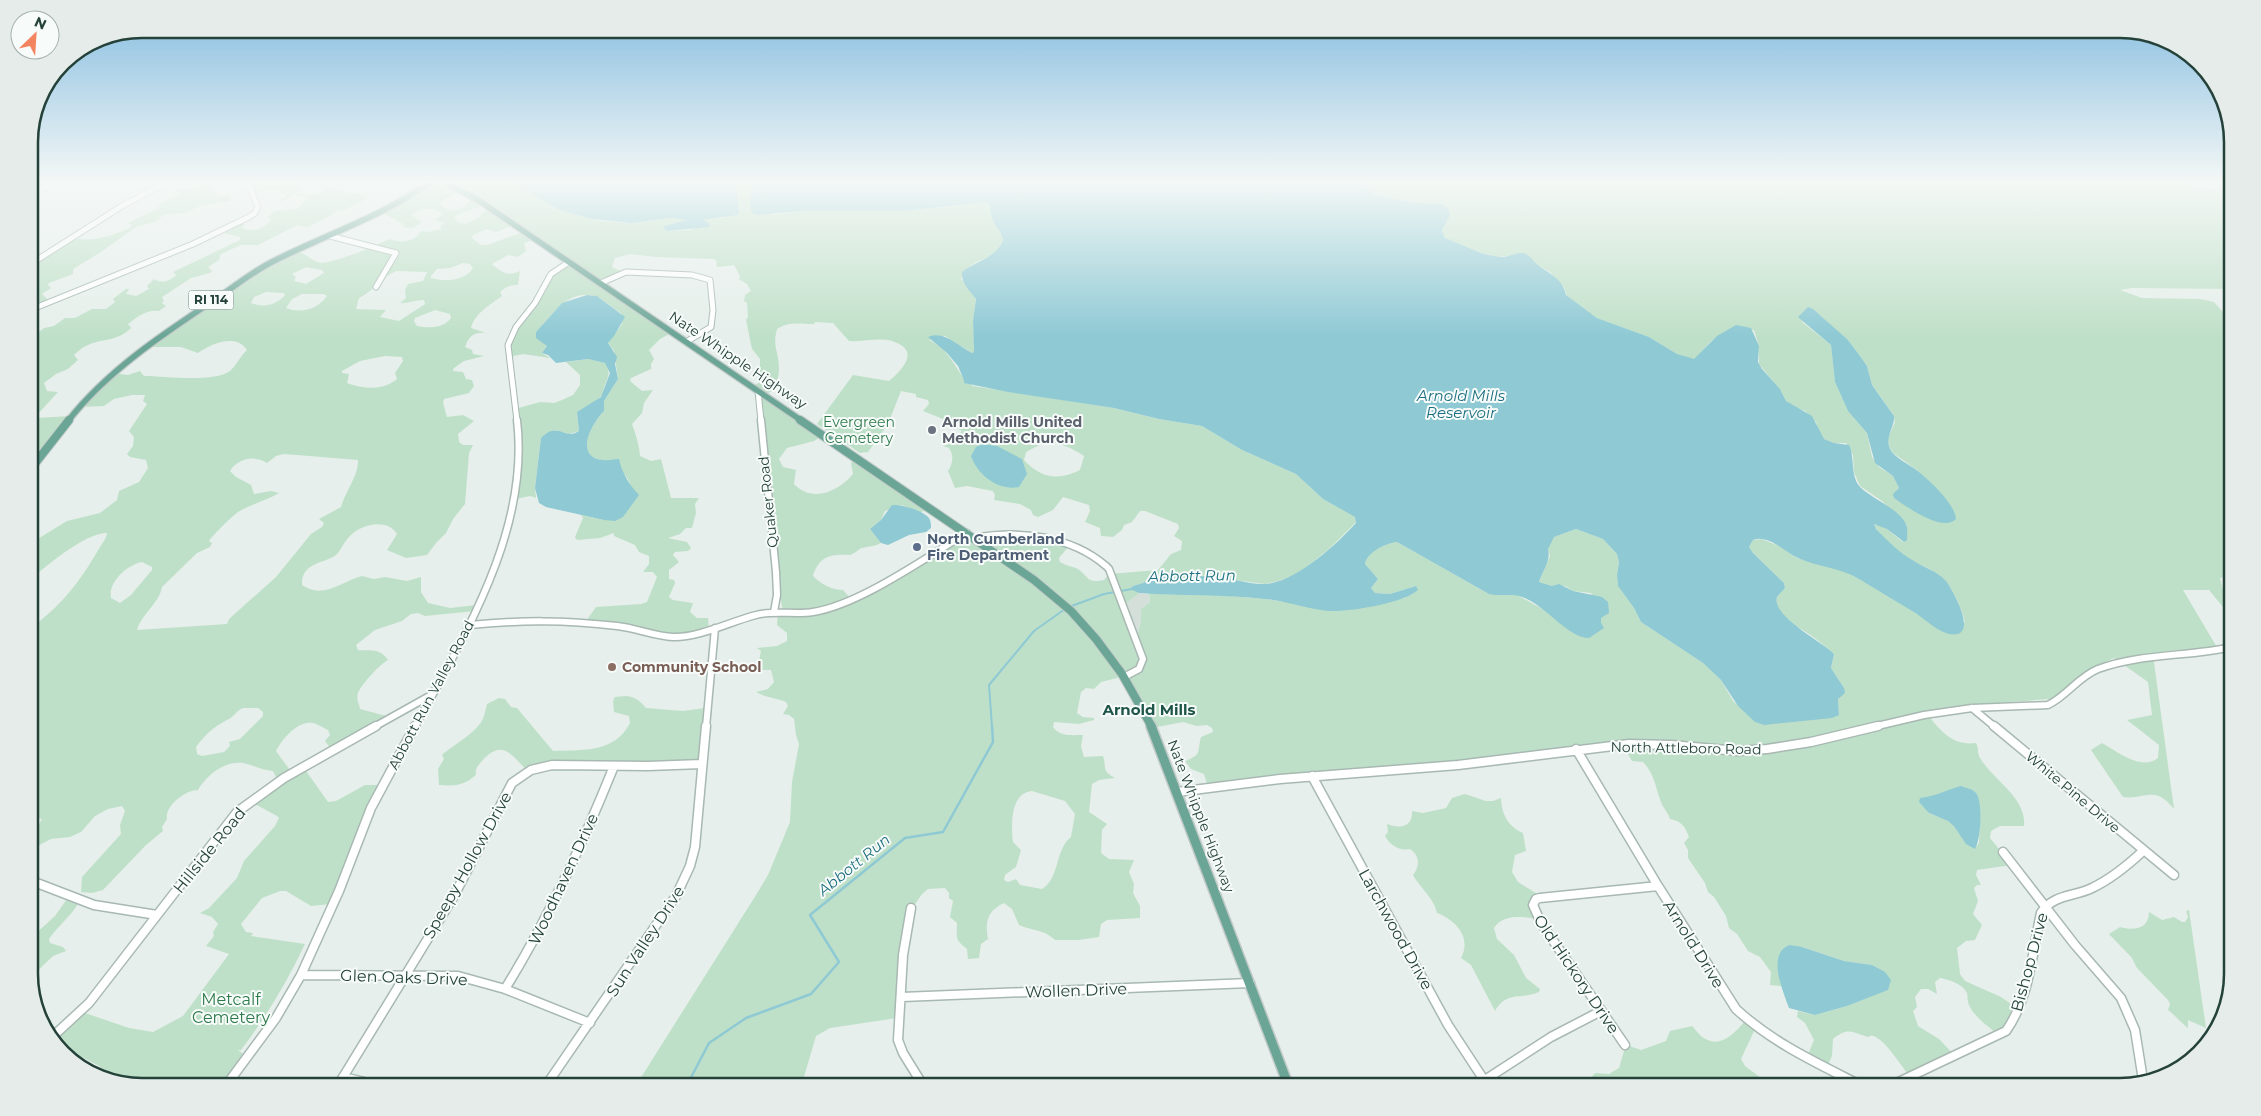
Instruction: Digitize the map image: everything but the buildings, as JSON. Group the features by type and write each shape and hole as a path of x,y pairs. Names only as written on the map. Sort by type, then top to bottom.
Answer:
{"main road":[{"name":"RI 114","path":"38,460 89,396 129,360 232,287 280,258 336,233"},
{"name":"Nate Whipple Highway","path":"527,233 1034,580 1064,604 1096,639 1124,677 1149,720 1286,1078"}],"street":[{"path":"38,259 79,233"},
{"path":"38,307 216,233"},
{"path":"330,236 347,242 396,253 376,287"},
{"name":"Abbott Run Valley Road","path":"231,1078 276,1018 301,975 338,891 371,808 470,625 509,526 516,492 520,448 508,345 516,327 536,303 551,274 557,268 569,262"},
{"path":"601,283 626,272 692,275 710,280 713,310 711,327 686,342"},
{"name":"Quaker Road","path":"758,391 776,572 777,595 774,612"},
{"path":"470,625 553,620 619,626 673,637 690,635 715,628 739,618 774,612 813,612 839,605 878,585 967,533"},
{"path":"974,538 994,534 1016,533 1054,539 1103,563 1109,569 1143,659 1139,669 1124,677"},
{"name":"Sun Valley Drive","path":"551,1078 684,882 695,847 715,628"},
{"name":"North Attleboro Road","path":"1177,792 1219,785 1312,776 1458,765 1629,744 1662,744 1755,750 1811,742 1924,715 1972,708 2048,705 2059,700 2082,677 2117,664 2149,657 2224,649"},
{"name":"Hillside Road","path":"56,1033 89,1003 224,826 251,800 284,778 434,694"},
{"name":"White Pine Drive","path":"1972,708 2174,875"},
{"name":"Arnold Drive","path":"1576,749 1729,1000 1744,1017 1780,1044 1846,1078"},
{"name":"Speepy Hollow Drive","path":"343,1077 454,896 512,783 531,770 543,766 702,764"},
{"name":"Woodhaven Drive","path":"505,989 541,931 614,766"},
{"name":"Larchwood Drive","path":"1312,776 1448,1025 1483,1078"},
{"name":"Bishop Drive","path":"1907,1078 1998,1036 2011,1025 2021,1001 2038,924 2045,905 2061,897 2091,889 2130,863 2143,850"},
{"path":"2003,852 2127,1009 2138,1039 2142,1076"},
{"path":"38,883 94,905 157,915"},
{"name":"Old Hickory Drive","path":"1625,1044 1541,923 1534,910 1534,902 1540,898 1658,886"},
{"path":"911,908 903,954 902,997 898,1021 900,1050 919,1078"},
{"name":"Glen Oaks Drive","path":"301,975 458,976 505,989 590,1023"},
{"name":"Wollen Drive","path":"902,997 1250,983"},
{"path":"1487,1078 1551,1036 1601,1011"},
{"path":"343,1077 347,1078"}],"shaded area":[{"path":"1139,593 1149,594 1150,602 1141,609 1141,620 1136,640 1124,605"}],"green space":[{"path":"127,233 73,269 73,274 49,283 48,285 51,288 42,294 50,302 38,307 38,259 72,238 101,238"},
{"path":"224,233 281,233 258,245 241,245 221,254 219,260 208,267 212,271 210,273 191,278 162,297 164,301 162,303 166,306 159,311 146,312 128,324 131,328 124,333 117,337 89,344 82,349 74,355 78,360 68,369 56,374 44,383 47,391 58,392 38,414 38,332 44,328 54,326 65,318 75,318 92,309 106,309 115,302 113,299 126,289 129,289 126,294 136,296 149,289 147,286 154,279 163,282 169,280 176,275 173,272 240,240 240,237"},
{"path":"419,233 477,233 473,235 472,238 481,245 487,245 520,233 1001,233 1003,241 999,248 990,256 972,264 961,278 976,299 973,321 974,352 972,353 945,336 929,340 944,351 973,386 1114,408 1159,419 1202,426 1242,450 1296,474 1323,499 1355,517 1356,522 1330,548 1298,574 1278,581 1265,584 1198,575 1182,579 1155,575 1143,583 1133,586 1139,593 1124,605 1136,640 1141,621 1141,609 1150,602 1149,593 1205,594 1267,599 1337,611 1366,607 1405,598 1416,586 1390,594 1375,593 1371,588 1378,579 1365,564 1369,556 1377,549 1397,542 1489,594 1517,595 1548,612 1601,623 1601,618 1591,593 1573,591 1565,586 1552,586 1539,582 1550,556 1548,549 1554,537 1576,529 1603,539 1617,554 1619,562 1618,586 1634,608 1641,622 1703,663 1721,680 1733,701 1755,721 1839,714 1838,699 1844,688 1831,668 1834,654 1794,624 1779,609 1777,597 1785,588 1784,583 1753,553 1749,547 1753,540 1762,539 1779,546 1797,558 1842,570 1882,591 1917,614 1965,622 1961,609 1948,584 1933,571 1898,551 1882,536 1874,525 1885,528 1903,542 1906,539 1907,525 1882,501 1860,486 1854,472 1853,455 1846,443 1834,443 1824,439 1819,433 1816,422 1805,411 1794,407 1786,401 1781,391 1759,364 1759,346 1754,330 1727,332 1720,335 1709,343 1696,359 1690,359 1677,354 1649,337 1597,318 1567,296 1564,287 1550,272 1536,264 1526,254 1497,257 1460,246 1445,238 1443,233 2223,233 2223,289 2132,288 2120,290 2142,298 2200,299 2214,302 2223,311 2224,577 2220,578 2224,591 2224,608 2209,590 2183,590 2218,649 2153,655 2174,809 2167,801 2155,795 2123,797 2091,750 2102,743 2122,755 2137,761 2151,761 2158,758 2159,745 2127,720 2152,715 2148,682 2114,658 2084,672 2068,687 2050,699 1995,703 1927,714 1942,731 1954,740 1976,743 1980,758 2015,798 2024,816 2024,826 2000,826 1991,831 1990,838 2012,865 1977,870 1976,875 1981,885 1977,885 1974,888 1978,901 1973,914 1982,925 1975,940 1966,941 1957,948 1960,974 1965,981 2001,997 2017,1008 2000,1036 1971,1009 1967,993 1959,984 1940,978 1935,982 1937,994 1928,989 1921,989 1915,997 1917,1007 1913,1011 1918,1026 1939,1039 1957,1058 1910,1077 1878,1038 1845,1032 1833,1039 1832,1056 1826,1069 1807,1057 1814,1040 1805,1023 1797,1017 1798,1011 1815,1015 1847,1006 1887,990 1872,965 1844,961 1802,947 1778,965 1781,986 1770,985 1771,972 1760,957 1748,951 1737,934 1729,928 1726,916 1714,897 1708,892 1705,883 1688,858 1688,850 1684,843 1689,837 1686,830 1680,823 1670,819 1647,767 1643,762 1632,761 1624,747 1209,790 1204,774 1191,769 1185,761 1196,755 1199,750 1201,737 1213,732 1212,728 1207,725 1197,726 1183,722 1152,728 1121,677 1101,682 1094,689 1086,688 1081,692 1077,713 1083,717 1094,718 1094,720 1079,724 1054,722 1053,727 1063,734 1083,735 1081,746 1084,757 1103,756 1106,771 1115,778 1099,780 1092,784 1089,812 1107,824 1102,830 1101,853 1109,859 1134,860 1129,872 1134,884 1133,893 1140,906 1140,918 1107,920 1101,924 1099,937 1079,940 1055,940 1042,932 1019,925 1012,909 1004,903 998,906 988,918 988,939 981,944 979,958 968,959 967,949 957,938 957,923 950,917 953,901 949,898 949,893 945,888 928,889 922,894 911,910 897,1018 830,1028 816,1036 804,1078 641,1078 768,875 790,822 792,782 799,744 794,719 789,715 783,714 788,706 786,702 756,692 768,689 774,682 771,670 757,670 761,651 757,648 777,646 787,641 787,633 777,625 778,612 783,611 772,556 757,414 758,394 752,387 760,382 760,359 752,349 746,320 748,317 747,303 744,301 745,295 751,291 747,284 739,279 740,276 734,265 718,267 716,265 717,261 714,259 630,254 615,258 612,267 622,272 601,284 671,333 660,339 649,350 654,359 651,369 631,378 630,381 642,391 653,390 644,403 642,413 632,424 640,456 651,461 661,459 671,498 699,498 695,504 696,513 692,528 686,528 680,534 668,538 687,542 691,548 688,551 675,552 673,555 679,562 669,570 669,579 674,580 675,583 669,597 673,600 693,603 690,612 697,618 708,618 709,630 690,636 584,624 596,607 647,602 657,577 653,572 643,572 649,564 649,556 639,552 635,545 614,536 614,533 600,538 577,540 575,537 583,518 581,515 604,520 623,517 632,503 631,487 626,476 616,467 593,457 587,447 592,427 604,411 604,401 618,379 614,351 608,343 622,324 621,313 595,296 576,296 561,305 536,332 547,346 542,353 550,358 523,354 509,357 508,341 530,311 550,275 568,263 532,240 524,243 526,251 518,257 508,255 492,264 508,274 520,271 518,285 502,290 500,292 502,296 484,310 473,323 471,328 486,333 478,333 472,336 465,347 472,350 473,354 484,356 464,361 454,368 453,371 463,372 466,379 472,380 474,386 469,393 444,399 443,403 447,417 463,415 474,421 458,434 459,442 463,445 473,445 469,453 465,504 453,519 446,533 427,555 406,558 387,550 397,534 393,529 381,524 367,526 354,532 334,557 311,567 303,577 302,585 317,591 332,588 362,576 374,579 385,577 407,581 421,577 421,592 428,603 450,608 477,605 475,611 425,616 418,613 411,614 402,621 375,630 356,645 358,650 378,652 388,660 363,685 357,699 360,709 390,717 332,750 325,741 330,735 328,730 313,723 302,724 286,736 276,751 292,773 304,768 328,802 336,801 365,785 383,785 331,904 311,906 286,891 280,891 262,898 241,924 246,932 253,933 251,936 305,944 267,1012 241,1050 238,1050 246,1056 230,1078 128,1078 105,1072 99,1066 76,1054 58,1037 85,1013 129,1028 153,1032 183,1016 229,954 206,946 214,936 213,932 218,924 212,917 200,913 209,908 237,878 244,861 275,826 279,818 255,804 252,799 278,781 273,771 243,763 229,764 217,770 206,779 198,790 182,795 177,799 169,809 167,819 162,827 163,831 146,845 103,890 92,893 81,892 82,877 121,834 120,825 125,811 122,806 108,809 95,816 81,832 70,837 51,839 38,846 38,826 42,819 38,818 38,622 61,602 78,582 107,533 88,538 77,544 38,573 38,539 67,521 100,513 117,500 119,491 139,482 148,468 146,460 130,457 127,454 133,446 134,437 129,431 147,404 143,401 145,395 132,395 114,399 104,406 78,407 113,373 128,375 140,371 144,376 201,378 222,375 230,371 247,350 237,342 223,342 210,346 198,353 181,347 148,347 232,286 296,251 318,262 326,263 355,254 389,239 407,241","holes":["463,263 470,264 473,268 465,276 448,280 431,278 437,269 450,268","306,267 322,270 324,273 306,284 294,281 296,277 292,274","396,271 427,272 423,281 408,284 405,290 406,298 400,303 424,300 425,304 399,321 380,317 386,310 356,309 359,298","266,292 284,293 285,295 274,303 265,305 251,303 254,297","302,294 324,294 327,296 319,304 309,309 292,310 286,308 292,299","435,310 450,314 451,318 440,326 431,327 417,326 414,321 415,318","1801,321 1834,329 1848,340 1867,366 1872,385 1893,414 1895,422 1888,438 1889,446 1893,453 1917,470 1936,521 1894,498 1899,488 1893,476 1879,467 1872,457 1867,433 1848,411 1835,382 1831,345","815,322 833,323 849,341 887,340 906,349 907,360 889,381 853,375 817,424 860,453 868,452 888,424 901,391 916,394 916,397 928,400 929,404 923,411 943,419 942,421 962,431 949,444 943,446 949,448 952,454 952,462 948,471 955,488 967,486 993,491 995,495 994,500 1020,504 1031,510 1033,515 1038,517 1053,510 1063,497 1089,505 1090,511 1085,522 1100,528 1101,536 1113,537 1122,530 1124,525 1132,522 1140,511 1145,511 1178,524 1179,528 1174,536 1182,541 1181,550 1171,554 1158,570 1109,574 1104,580 1093,581 1076,568 1060,562 1059,558 1069,546 1026,534 974,539 963,533 867,592 851,599 843,590 831,588 823,584 813,576 822,560 831,556 851,555 862,548 881,543 870,529 881,520 885,511 902,505 920,513 923,511 934,513 857,459 851,463 853,474 847,480 832,490 817,494 801,490 794,484 796,470 783,467 779,459 787,448 814,441 822,436 765,395 775,389 778,376 779,363 775,345 777,329 790,324 814,324","385,356 402,357 403,361 395,373 397,379 386,386 366,388 347,383 349,374 342,373 342,371 360,361","1045,442 1065,446 1084,456 1080,470 1065,476 1043,474 1024,460 1026,452","983,444 997,446 989,480 976,466","284,454 358,460 358,466 341,507 319,519 324,523 322,527 311,534 276,577 229,619 227,624 137,630 139,624 158,598 162,587 197,553 210,547 212,543 209,541 224,524 240,511 279,493 271,491 254,494 251,485 236,477 230,471 237,463 247,459 267,463 276,456","142,562 152,567 152,570 131,595 120,603 111,598 111,592 112,586 125,570","243,708 258,708 263,712 263,716 240,739 229,742 230,746 224,752 202,756 197,754 196,747 206,735 213,728","1032,791 1065,801 1075,814 1071,837 1062,849 1052,878 1042,889 1020,885 1016,879 1008,882 1004,880 1005,875 1016,867 1021,850 1013,842 1012,819 1019,797","1936,797 1980,809 1979,843 1975,848 1971,846 1949,821 1929,813 1920,798"]},
{"path":"588,359 605,363 607,367 608,375 603,394 594,403 577,412 579,431 569,434 555,430 541,438 535,488 536,498 530,496 515,499 517,478 515,409 540,402 554,403 573,395 580,385 580,375 566,362"},
{"path":"70,416 38,458 38,418"},
{"path":"626,696 638,700 646,708 683,711 705,708 700,763 645,771 549,769 529,772 507,752 496,750 482,761 477,767 476,775 467,781 455,785 439,785 438,769 444,759 442,755 477,727 484,716 487,704 499,698 505,699 511,707 517,708 553,751 586,750 607,745 616,740 624,733 630,723 629,716 614,712 613,701 615,697"},
{"path":"1465,794 1486,801 1501,798 1502,809 1506,819 1513,827 1523,833 1526,851 1515,855 1512,872 1518,882 1544,898 1538,907 1538,919 1508,918 1498,923 1494,928 1497,939 1514,955 1526,978 1540,989 1539,992 1533,994 1505,1000 1495,1011 1471,965 1461,958 1465,944 1460,931 1450,920 1437,913 1430,898 1413,875 1418,865 1416,855 1410,849 1395,847 1385,836 1388,832 1387,824 1405,825 1412,816 1412,811 1423,813 1446,808 1452,798"},
{"path":"67,899 79,902 49,939 50,943 63,947 66,951 53,956 38,970 38,931 55,916"},
{"path":"2189,910 2206,1028 2188,1020 2188,1028 2168,1010 2170,1004 2168,1000 2137,968 2132,958 2109,934 2120,927 2130,929 2144,925 2149,912 2162,920 2174,917 2185,922 2188,917 2186,911"},
{"path":"1745,1021 1755,1029 1741,1059 1745,1066 1761,1078 1591,1078 1595,1073 1609,1074 1619,1068 1624,1051 1618,1042 1641,1050 1666,1041 1670,1031 1692,1026 1700,1035 1713,1042 1725,1039"}],"water":[{"name":"Arnold Mills Reservoir","path":"1001,233 1443,233 1445,238 1493,256 1503,257 1523,253 1529,256 1559,281 1566,295 1597,318 1649,337 1677,354 1694,359 1717,336 1736,325 1751,328 1759,346 1758,362 1762,369 1780,389 1786,401 1812,416 1824,439 1834,443 1849,445 1857,483 1902,518 1907,526 1907,540 1904,542 1887,529 1874,524 1876,529 1903,554 1935,572 1946,581 1962,613 1963,630 1958,634 1945,633 1851,575 1798,558 1771,541 1765,539 1753,540 1749,547 1753,553 1784,583 1785,588 1777,597 1777,604 1789,620 1834,654 1831,668 1844,688 1845,693 1838,699 1839,715 1832,718 1764,725 1755,722 1738,706 1721,680 1703,663 1641,622 1634,608 1618,586 1619,562 1617,554 1603,539 1576,529 1554,537 1548,549 1548,562 1539,582 1552,586 1559,584 1573,591 1602,597 1608,602 1609,613 1601,618 1604,628 1589,638 1581,637 1566,628 1535,603 1527,599 1517,596 1489,594 1397,542 1378,549 1366,560 1365,564 1378,579 1371,588 1375,593 1390,594 1416,586 1418,590 1402,599 1368,607 1328,611 1249,597 1139,593 1130,589 1155,575 1175,579 1212,576 1259,584 1277,582 1302,570 1338,542 1356,523 1355,517 1323,499 1296,474 1242,450 1202,426 1159,419 1114,408 1008,392 964,383 958,366 947,353 928,337 934,335 945,337 972,353 974,352 973,321 976,299 964,283 962,272 995,252 1003,241"},
{"path":"587,295 597,296 625,317 608,343 617,357 615,364 618,379 604,401 604,411 590,431 587,446 589,453 594,458 605,460 619,459 626,478 639,495 623,517 615,521 546,507 539,503 535,488 541,438 552,431 569,434 579,431 577,412 601,397 610,373 605,363 588,359 556,363 548,355 542,353 547,346 536,338 536,332 562,303"},
{"path":"1808,307 1813,309 1848,340 1867,366 1872,385 1894,416 1888,442 1890,450 1940,491 1951,506 1956,519 1943,523 1934,521 1894,498 1893,494 1899,488 1893,476 1875,463 1867,433 1848,411 1835,382 1831,345 1798,317"},
{"path":"983,444 997,446 1022,459 1027,474 1019,487 1004,487 984,476 971,456 976,447"},
{"path":"892,505 905,506 924,514 931,523 931,528 926,532 909,535 888,545 881,543 870,529 881,520"},
{"path":"1961,786 1976,793 1980,804 1979,838 1975,849 1966,844 1954,826 1948,821 1929,813 1919,802 1920,798"},
{"path":"1790,945 1844,961 1872,965 1885,972 1891,980 1888,990 1847,1006 1815,1015 1789,1008 1780,983 1778,964 1779,956 1783,949"}],"waterway":[{"name":"Abbott Run","path":"1069,607 1104,594 1132,589"},
{"name":"Abbott Run","path":"992,727 989,685 1034,631 1065,609"},
{"name":"Abbott Run","path":"691,1078 709,1043 746,1018 811,994 839,962 810,915 905,838 943,832 993,742 992,726"}],"place":[{"name":"Arnold Mills United Methodist Church","path":"932,430"},
{"name":"North Cumberland Fire Department","path":"917,547"},
{"name":"Community School","path":"612,667"}],"district":[{"name":"Arnold Mills","path":"1149,710"}],"park label":[{"name":"Evergreen Cemetery","path":"859,430"},
{"name":"Metcalf Cemetery","path":"231,1008"}]}
